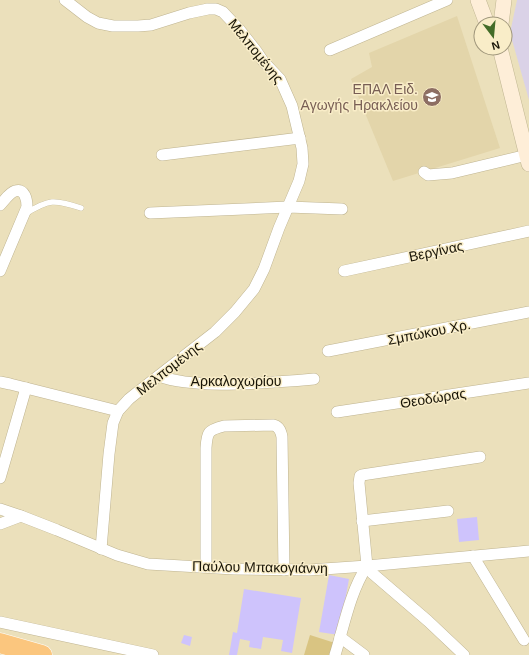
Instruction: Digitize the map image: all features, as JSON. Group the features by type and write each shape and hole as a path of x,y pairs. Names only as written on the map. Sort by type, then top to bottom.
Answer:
{"highway":[{"path":"0,643 42,655"}],"street":[{"name":"Μελπομένης","path":"65,0 83,15 92,20 102,24 114,26 151,25 203,10 216,9 223,12 239,29 263,61 280,79 292,106 303,156 299,181 264,269 254,289 226,322 215,332 129,399 118,411 113,423 109,454 101,549"},
{"path":"330,50 447,0"},
{"path":"478,0 484,16"},
{"path":"502,16 504,0"},
{"path":"424,172 428,175 452,173 528,160 525,128 502,56"},
{"path":"162,155 300,138"},
{"path":"0,205 14,191 22,192 27,202 24,215 0,271"},
{"path":"150,213 288,207 342,209"},
{"name":"Βεργίνας","path":"344,271 529,232"},
{"name":"Σμπώκου Χρ.","path":"328,351 529,312"},
{"name":"Αρκαλοχωρίου","path":"159,376 175,381 220,384 248,384 314,379"},
{"path":"0,382 118,411"},
{"name":"Θεοδώρας","path":"337,412 529,383"},
{"path":"0,478 26,388"},
{"path":"206,567 207,437 211,430 224,426 273,425 277,426 282,437 284,570"},
{"path":"335,655 356,586 366,566 359,483 360,476 366,473 480,457"},
{"name":"Παύλου Μπακογιάννη","path":"0,509 22,516 117,555 148,564 309,570 529,551"},
{"path":"362,521 448,512"},
{"path":"0,524 22,516"},
{"path":"473,556 524,640"},
{"path":"366,566 464,655"},
{"path":"0,622 153,655"},
{"path":"340,637 364,655"}],"lane":[{"path":"24,215 46,203 54,202 65,203 81,208"}],"shaded area":[{"path":"517,0 529,0 529,100 513,44 513,19"},
{"path":"457,16 500,148 393,181 351,79 372,67 369,53"},
{"path":"310,635 335,643 332,655 304,655"}],"building":[{"path":"477,517 479,540 459,542 457,519"},
{"path":"329,575 349,579 339,635 319,632"},
{"path":"244,589 301,598 292,653 281,651 283,640 263,637 261,649 249,647 250,641 240,639 237,655 229,655 233,632 237,633"},
{"path":"184,635 192,637 190,646 181,643"}],"place":[{"name":"ΕΠΑΛ Ειδ. Αγωγής Ηρακλείου","path":"432,97"}]}
